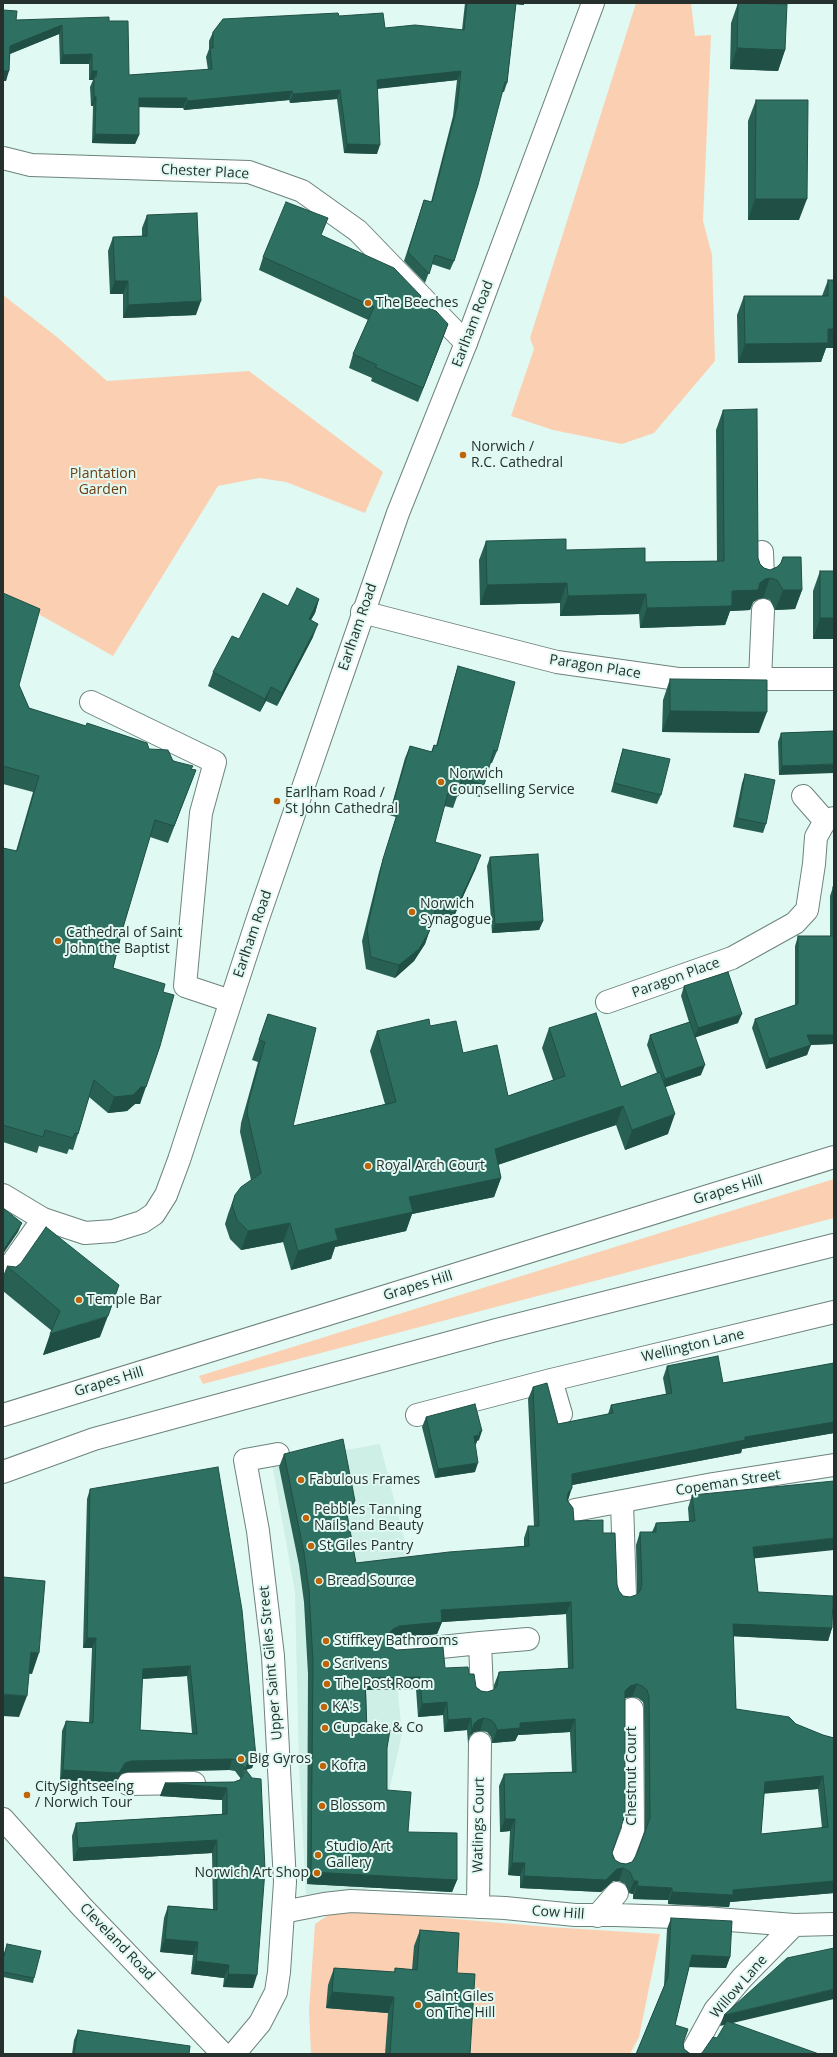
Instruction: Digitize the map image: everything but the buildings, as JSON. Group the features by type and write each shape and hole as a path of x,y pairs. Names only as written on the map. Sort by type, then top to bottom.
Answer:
{"street":[{"name":"Earlham Road","path":"3,1195 43,1219 85,1233 113,1231 142,1222 154,1214 166,1195 362,612 398,513 466,343 593,3"},
{"name":"Chester Place","path":"3,158 31,165 249,172 302,191 358,232 466,343"},
{"path":"762,552 763,577"},
{"path":"760,680 763,610"},
{"name":"Paragon Place","path":"362,612 557,662 678,679 834,679"},
{"path":"90,702 215,762 201,813 185,986 230,1001"},
{"name":"Paragon Place","path":"607,1002 732,958 795,923 807,910 814,864 816,837 830,819 803,796"},
{"name":"Grapes Hill","path":"3,1415 834,1157"},
{"path":"3,1276 43,1219"},
{"path":"3,1472 110,1435 496,1330 834,1245"},
{"name":"Wellington Lane","path":"417,1415 551,1380 834,1312"},
{"path":"551,1380 561,1414"},
{"name":"Upper Saint Giles Street","path":"234,2054 260,2023 276,1992 283,1912 285,1882 269,1778 271,1632 250,1477 245,1460 278,1454"},
{"name":"Copeman Street","path":"575,1510 713,1484 834,1466"},
{"path":"622,1502 624,1597"},
{"path":"396,1651 528,1638"},
{"path":"480,1643 482,1692"},
{"name":"Chestnut Court","path":"620,1864 632,1830 632,1709"},
{"name":"Watlings Court","path":"478,1907 480,1744"},
{"path":"128,1784 215,1782"},
{"name":"Cleveland Road","path":"6,1824 82,1907 223,2054"},
{"path":"596,1916 617,1893"},
{"name":"Cow Hill","path":"283,1912 324,1904 351,1901 478,1907 596,1916 704,1918 794,1925 834,1924"},
{"name":"Willow Lane","path":"691,2054 716,2010 742,1978 794,1925"}],"shaded area":[{"path":"380,1444 410,1562 391,1623 402,1734 365,1898 306,1894 299,1764 295,1592 272,1463"}],"green space":[{"path":"636,3 691,3 695,36 711,35 703,221 712,255 715,361 654,433 622,444 553,430 511,416 534,349 530,338"},
{"name":"Plantation Garden","path":"3,295 57,337 107,381 249,371 383,472 365,513 286,482 259,478 218,486 113,656 3,594"},
{"path":"834,1179 834,1218 203,1384 199,1376"},
{"path":"362,1911 549,1927 660,1934 639,2037 630,2054 311,2054 309,2010 315,1924 333,1912"}],"place":[{"name":"The Beeches","path":"368,303"},
{"name":"Norwich / R.C. Cathedral","path":"463,455"},
{"name":"Norwich Counselling Service","path":"441,782"},
{"name":"Earlham Road / St John Cathedral","path":"277,801"},
{"name":"Norwich Synagogue","path":"412,912"},
{"name":"Cathedral of Saint John the Baptist","path":"58,941"},
{"name":"Royal Arch Court","path":"368,1166"},
{"name":"Temple Bar","path":"79,1300"},
{"name":"Fabulous Frames","path":"301,1480"},
{"name":"Pebbles Tanning Nails and Beauty","path":"306,1518"},
{"name":"St Giles Pantry","path":"311,1546"},
{"name":"Bread Source","path":"319,1581"},
{"name":"Stiffkey Bathrooms","path":"326,1641"},
{"name":"Scrivens","path":"326,1664"},
{"name":"The Post Room","path":"327,1684"},
{"name":"KA's","path":"324,1707"},
{"name":"Cupcake & Co","path":"325,1728"},
{"name":"Big Gyros","path":"241,1759"},
{"name":"Kofra","path":"323,1766"},
{"name":"CitySightseeing / Norwich Tour","path":"27,1795"},
{"name":"Blossom","path":"322,1806"},
{"name":"Studio Art Gallery","path":"318,1855"},
{"name":"Norwich Art Shop","path":"317,1873"},
{"name":"Saint Giles on The Hill","path":"418,2005"}]}
